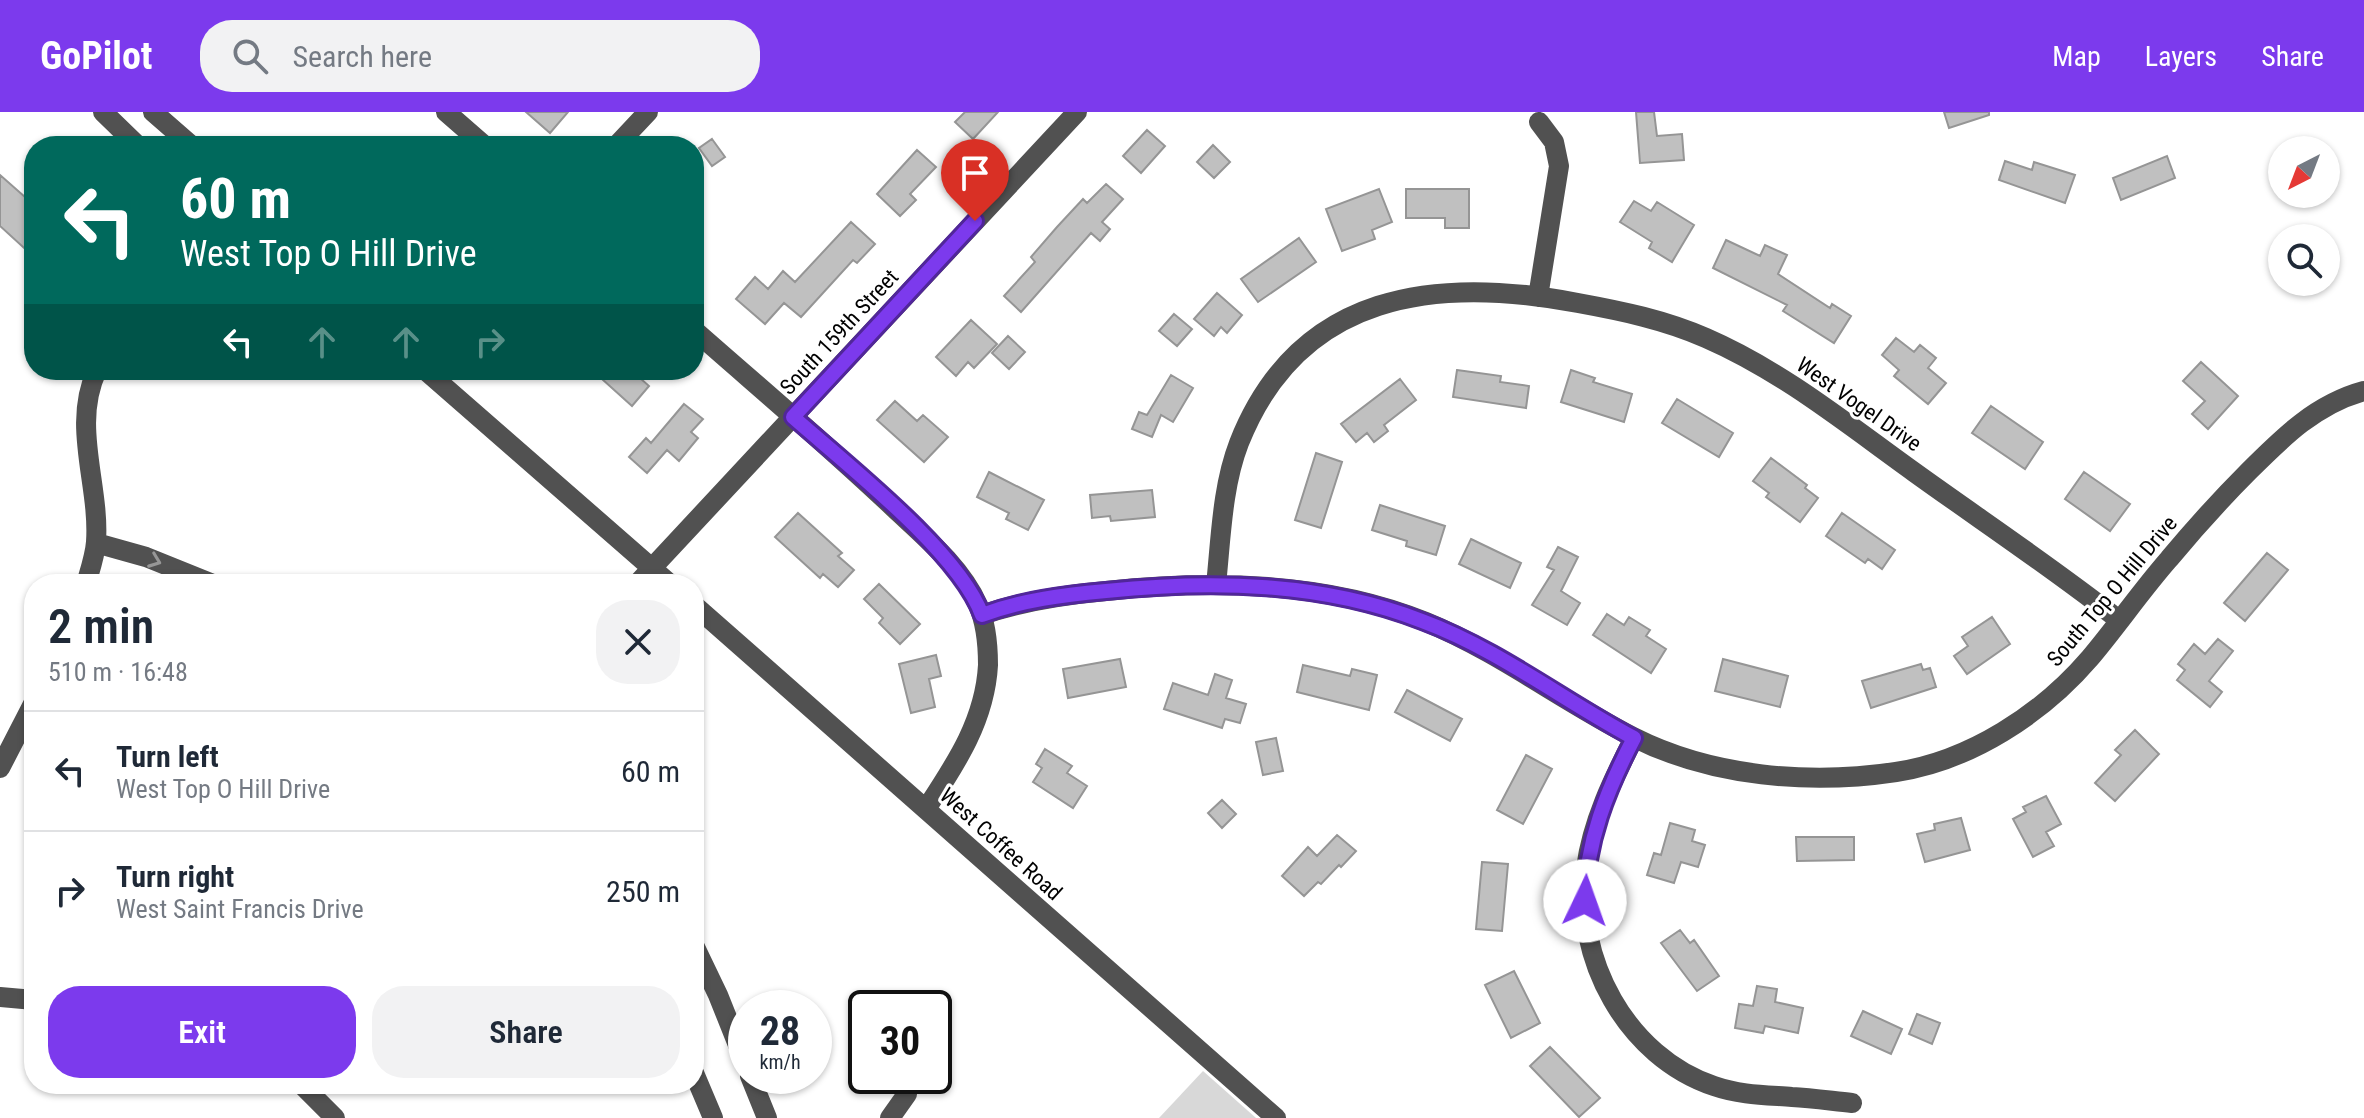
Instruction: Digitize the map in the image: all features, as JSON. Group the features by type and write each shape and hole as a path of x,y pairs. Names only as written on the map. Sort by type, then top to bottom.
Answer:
{"street":[{"path":"103,112 128,136"},
{"path":"153,112 181,136"},
{"path":"446,112 474,136"},
{"path":"625,136 648,112"},
{"name":"South 159th Street","path":"645,574 1077,112"},
{"path":"1538,297 1559,166 1554,142 1539,122"},
{"name":"West Vogel Drive","path":"1216,585 1224,503 1239,443 1275,380 1306,346 1363,310 1408,296 1458,292 1538,297 1636,314 1686,330 1743,356 1847,423 2119,620"},
{"path":"704,339 925,537 960,575 982,615 988,665 978,715 959,758 926,809"},
{"path":"88,574 96,543 85,411 93,380"},
{"path":"436,380 659,574"},
{"name":"South Top O Hill Drive","path":"982,615 1015,603 1155,586 1216,585 1334,596 1424,621 1499,658 1634,738 1680,756 1772,775 1832,779 1902,771 1964,751 1999,734 2036,709 2089,660 2221,499 2276,444 2328,404 2364,391"},
{"path":"96,543 146,557 188,574"},
{"name":"West Coffee Road","path":"704,614 1276,1118"},
{"path":"0,768 24,721"},
{"path":"1634,738 1601,812 1585,872 1585,901 1593,954 1623,1019 1660,1056 1713,1086 1750,1095 1852,1103"},
{"path":"704,966 728,1020"},
{"path":"0,997 24,999"},
{"path":"311,1094 335,1118"},
{"path":"703,1094 713,1118"},
{"path":"757,1094 767,1118"},
{"path":"890,1118 907,1094"}],"shaded area":[{"path":"1203,1071 1256,1118 1159,1118"}],"building":[{"path":"526,112 568,112 550,133"},
{"path":"965,112 998,112 973,139 955,122"},
{"path":"1636,112 1654,112 1657,136 1682,134 1684,160 1640,163"},
{"path":"1944,112 1989,112 1989,115 1949,128"},
{"path":"1147,130 1165,146 1141,173 1123,156"},
{"path":"712,139 725,157 712,166 704,155 704,145"},
{"path":"1213,145 1230,162 1214,178 1197,162"},
{"path":"917,150 936,167 910,194 916,200 900,216 877,194"},
{"path":"2167,156 2175,178 2121,200 2113,178"},
{"path":"2005,161 2032,170 2034,162 2075,175 2065,203 1999,180"},
{"path":"0,175 24,196 24,248 0,226"},
{"path":"1106,184 1123,199 1102,222 1110,229 1100,241 1091,233 1021,312 1004,296 1035,262 1031,257 1057,227 1083,199 1087,203"},
{"path":"1379,189 1392,222 1372,230 1375,239 1342,251 1326,209"},
{"path":"1406,189 1469,189 1469,228 1445,228 1445,218 1406,218"},
{"path":"1634,201 1651,211 1657,202 1694,225 1672,262 1649,248 1652,242 1620,222"},
{"path":"851,222 875,244 857,263 853,260 801,317 784,303 765,324 736,299 755,277 768,289 783,271 795,282"},
{"path":"1299,238 1316,262 1258,302 1241,279"},
{"path":"1726,240 1760,256 1765,245 1787,255 1778,274 1830,308 1832,304 1851,316 1834,343 1783,311 1787,305 1713,268"},
{"path":"1217,293 1242,315 1227,333 1221,327 1214,336 1194,319"},
{"path":"1174,314 1192,329 1177,346 1159,331"},
{"path":"971,320 997,344 974,368 968,362 956,376 936,357"},
{"path":"1008,336 1025,352 1009,369 992,353"},
{"path":"1896,338 1914,352 1920,345 1936,358 1928,368 1946,383 1928,404 1894,376 1899,370 1882,355"},
{"path":"2201,362 2238,396 2208,429 2192,414 2205,401 2183,381"},
{"path":"1457,370 1501,376 1500,382 1529,386 1526,408 1453,397"},
{"path":"1571,370 1595,378 1593,382 1632,394 1624,422 1561,402"},
{"path":"1171,375 1193,388 1173,422 1161,415 1152,437 1132,429 1139,412 1147,415"},
{"path":"1400,379 1416,400 1384,425 1388,431 1374,442 1367,433 1356,442 1341,424"},
{"path":"603,380 642,380 649,386 632,406"},
{"path":"1677,399 1733,433 1719,457 1662,423"},
{"path":"895,401 917,421 923,415 948,437 924,462 877,420"},
{"path":"684,404 703,419 691,432 698,438 679,461 667,450 647,473 629,457 646,438 651,443"},
{"path":"1991,406 2043,442 2025,469 1972,433"},
{"path":"1316,453 1342,462 1321,528 1295,520"},
{"path":"1771,458 1807,485 1805,488 1818,498 1800,522 1766,497 1769,493 1753,481"},
{"path":"989,472 1044,500 1028,530 1006,519 1009,513 977,497"},
{"path":"2084,472 2130,504 2110,531 2065,499"},
{"path":"1152,490 1155,517 1111,521 1110,516 1092,518 1090,495"},
{"path":"1380,505 1445,526 1436,555 1406,546 1407,541 1372,530"},
{"path":"798,513 842,553 838,556 854,570 838,587 823,574 820,578 775,537"},
{"path":"1842,513 1895,550 1882,569 1868,559 1865,563 1826,536"},
{"path":"1471,539 1521,563 1510,588 1459,564"},
{"path":"1558,547 1578,557 1561,591 1580,603 1567,625 1532,605 1554,570 1547,567"},
{"path":"2267,553 2288,570 2245,621 2224,603"},
{"path":"879,584 920,624 900,644 879,623 883,618 864,599"},
{"path":"1607,614 1624,625 1629,617 1650,630 1646,636 1666,649 1651,673 1593,635"},
{"path":"1992,617 2010,644 1967,674 1954,656 1968,646 1962,637"},
{"path":"2218,639 2233,651 2209,681 2222,692 2210,707 2177,680 2185,670 2178,664 2194,644 2205,654"},
{"path":"936,655 941,676 929,679 935,707 911,713 899,664"},
{"path":"1120,659 1126,687 1068,698 1063,669"},
{"path":"1723,659 1788,676 1780,707 1715,691"},
{"path":"1921,664 1923,670 1930,668 1936,687 1871,708 1862,681"},
{"path":"1303,665 1350,676 1352,669 1377,675 1369,710 1297,692"},
{"path":"1215,674 1232,680 1226,698 1246,704 1240,723 1225,719 1222,728 1164,709 1173,683 1208,695"},
{"path":"1407,690 1462,719 1450,741 1395,712"},
{"path":"2135,730 2159,754 2115,801 2095,783 2121,755 2115,750"},
{"path":"1276,738 1283,771 1263,775 1256,742"},
{"path":"1045,749 1072,766 1067,773 1087,786 1073,808 1033,782 1042,768 1036,764"},
{"path":"1526,755 1552,769 1523,824 1497,810"},
{"path":"2046,796 2061,824 2046,832 2054,846 2033,857 2013,819 2026,812 2023,807"},
{"path":"1222,800 1236,814 1222,828 1208,813"},
{"path":"1961,818 1970,850 1925,862 1917,834 1935,830 1934,824"},
{"path":"1670,823 1695,830 1692,841 1705,845 1698,867 1681,862 1674,883 1647,875 1654,853 1661,855"},
{"path":"1337,835 1356,851 1304,896 1282,876 1308,847 1317,856"},
{"path":"1796,837 1854,837 1854,860 1797,861"},
{"path":"1482,862 1508,864 1502,931 1476,929"},
{"path":"1680,930 1690,943 1694,940 1719,976 1697,991 1661,943"},
{"path":"1514,971 1540,1023 1511,1038 1485,985"},
{"path":"1757,986 1777,989 1775,1002 1803,1008 1798,1033 1765,1026 1763,1033 1735,1028 1739,1004 1753,1006"},
{"path":"1863,1011 1902,1029 1891,1054 1851,1036"},
{"path":"1917,1014 1940,1023 1932,1044 1909,1034"},
{"path":"1550,1047 1600,1098 1579,1117 1530,1066"}],"route":[{"path":"975,221 793,417 925,537 960,575 982,615 1015,603 1155,586 1194,584 1268,588 1334,596 1386,608 1465,640 1634,738 1609,790 1590,845 1585,872 1585,901"}]}
